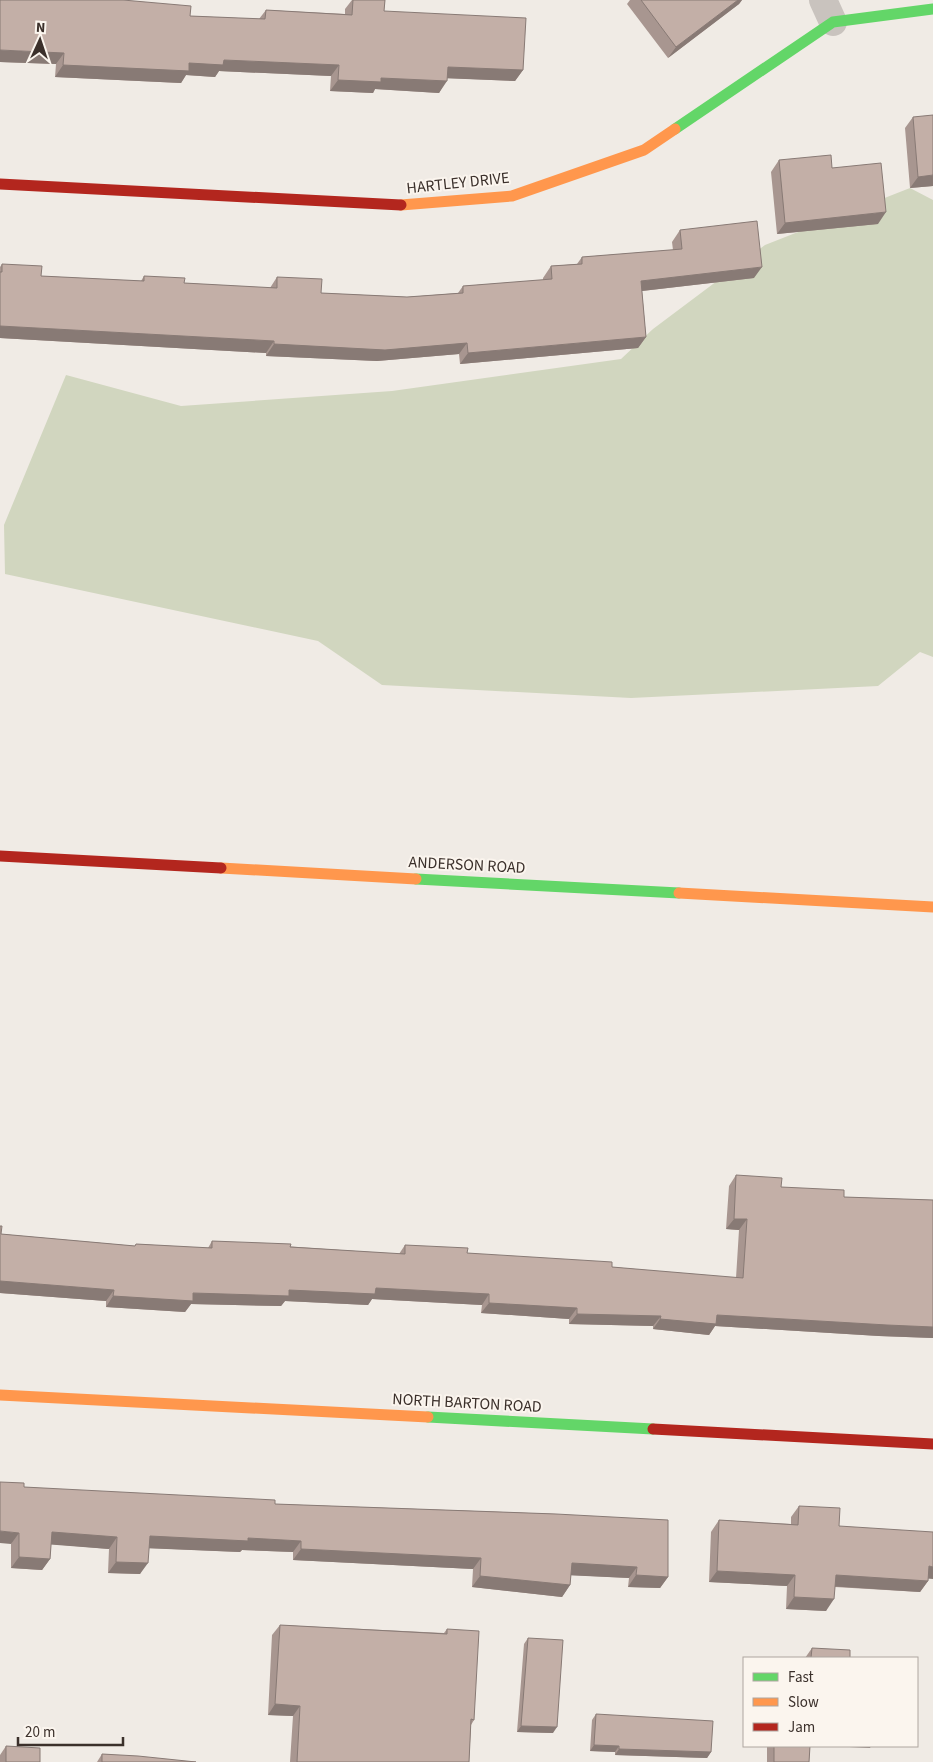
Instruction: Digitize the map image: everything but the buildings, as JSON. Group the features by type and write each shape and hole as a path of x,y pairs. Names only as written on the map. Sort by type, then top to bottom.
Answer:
{"street":[{"name":"HARTLEY DRIVE","path":"0,184 398,205 512,196 644,150 828,11 933,9"},
{"name":"ANDERSON ROAD","path":"0,856 933,907"},
{"name":"NORTH BARTON ROAD","path":"0,1395 933,1444"}],"green space":[{"path":"910,188 933,200 933,657 920,652 878,686 631,698 382,685 318,641 5,574 4,525 66,375 181,406 392,391 621,359 653,329 765,245"}],"traffic: fast":[{"path":"675,129 833,22 933,9"},
{"path":"416,879 679,893"},
{"path":"428,1417 653,1429"}],"traffic: slow":[{"path":"401,205 512,196 644,150 675,129"},
{"path":"221,868 416,879"},
{"path":"679,893 933,907"},
{"path":"0,1395 428,1417"}],"traffic: jam":[{"path":"0,184 401,205"},
{"path":"0,856 221,868"},
{"path":"653,1429 933,1444"}]}
